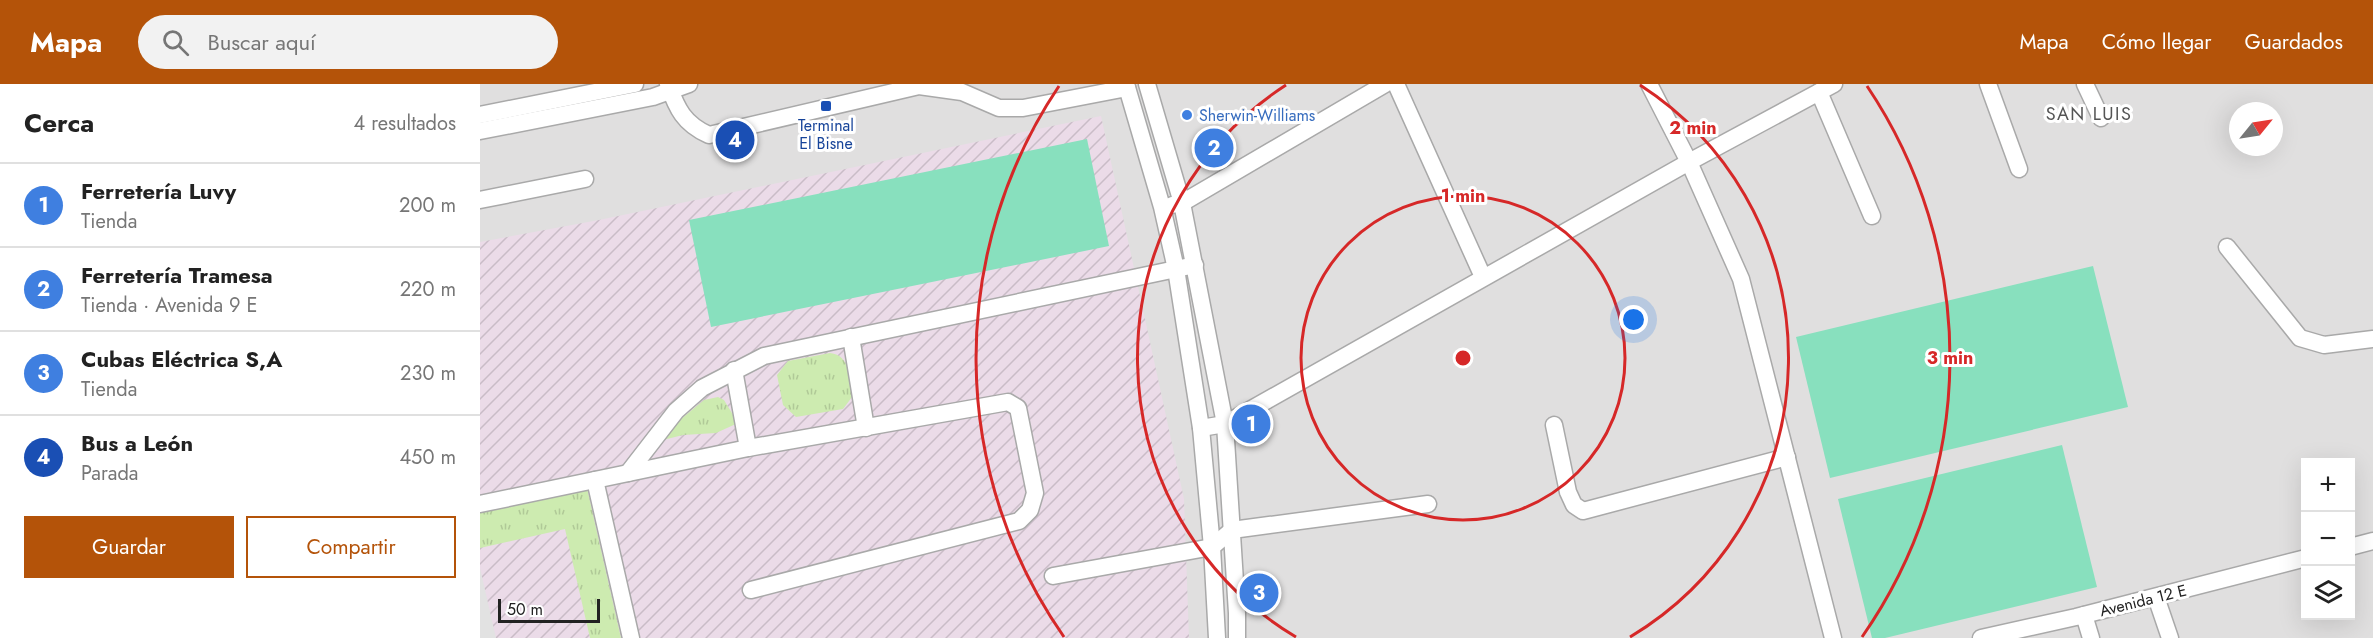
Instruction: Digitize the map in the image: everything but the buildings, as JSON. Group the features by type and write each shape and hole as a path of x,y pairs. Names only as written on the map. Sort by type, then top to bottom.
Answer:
{"street":[{"path":"486,122 635,84"},
{"path":"486,122 688,84"},
{"path":"1147,84 1182,203 1225,424 1237,638"},
{"path":"1162,207 1182,203 1385,84"},
{"path":"1396,84 1483,277"},
{"path":"1649,84 1689,162 1742,279 1833,638"},
{"path":"1988,84 2019,169"},
{"path":"2085,84 2101,118"},
{"path":"670,87 676,106 693,128 709,135 919,86 962,92 999,108 1023,108 1127,86 1162,207 1176,268 1201,428 1212,547 1217,638"},
{"path":"1201,428 1225,424 1483,277 1826,88 1872,216"},
{"path":"480,201 585,179"},
{"path":"2227,247 2300,338 2324,345 2373,339"},
{"path":"628,473 676,411 702,388 764,356 1194,265"},
{"path":"851,338 866,428"},
{"path":"734,370 748,448"},
{"path":"480,504 748,448 1008,402 1018,408 1035,493 1030,510 1019,521 751,590"},
{"path":"1554,425 1568,492 1574,505 1583,511 1787,457"},
{"path":"595,480 632,638"},
{"path":"1053,576 1212,547 1232,530 1428,504"},
{"path":"2355,546 2373,541"},
{"name":"Avenida 12 E","path":"1981,638 2084,615 2301,559"},
{"path":"2156,597 2170,638"},
{"path":"2084,615 2091,638"}],"shaded area":[{"path":"480,84 2373,84 2373,638 480,638"},
{"path":"1101,116 1184,499 1189,638 480,638 480,242 599,220"},
{"path":"480,568 496,638 480,638"}],"green space":[{"path":"1087,139 1109,246 711,327 689,220"},
{"path":"2093,266 2128,407 1830,478 1796,337"},
{"path":"830,353 842,358 848,369 852,397 843,409 796,417 783,405 777,375 788,361"},
{"path":"718,397 724,400 738,423 716,433 683,435 659,441 704,400"},
{"path":"2062,445 2097,587 1885,638 1872,638 1838,499"},
{"path":"587,488 621,638 590,638 565,529 480,548 480,512"}],"place":[{"name":"Terminal El Bisne","path":"826,106"},
{"name":"Sherwin-Williams","path":"1187,115"},
{"name":"Bus a León","path":"735,140"},
{"name":"Ferretería Tramesa","path":"1214,148"},
{"name":"Ferretería Luvy","path":"1251,424"},
{"name":"Cubas Eléctrica S,A","path":"1259,593"}],"district":[{"name":"SAN LUIS","path":"2089,114"}]}
